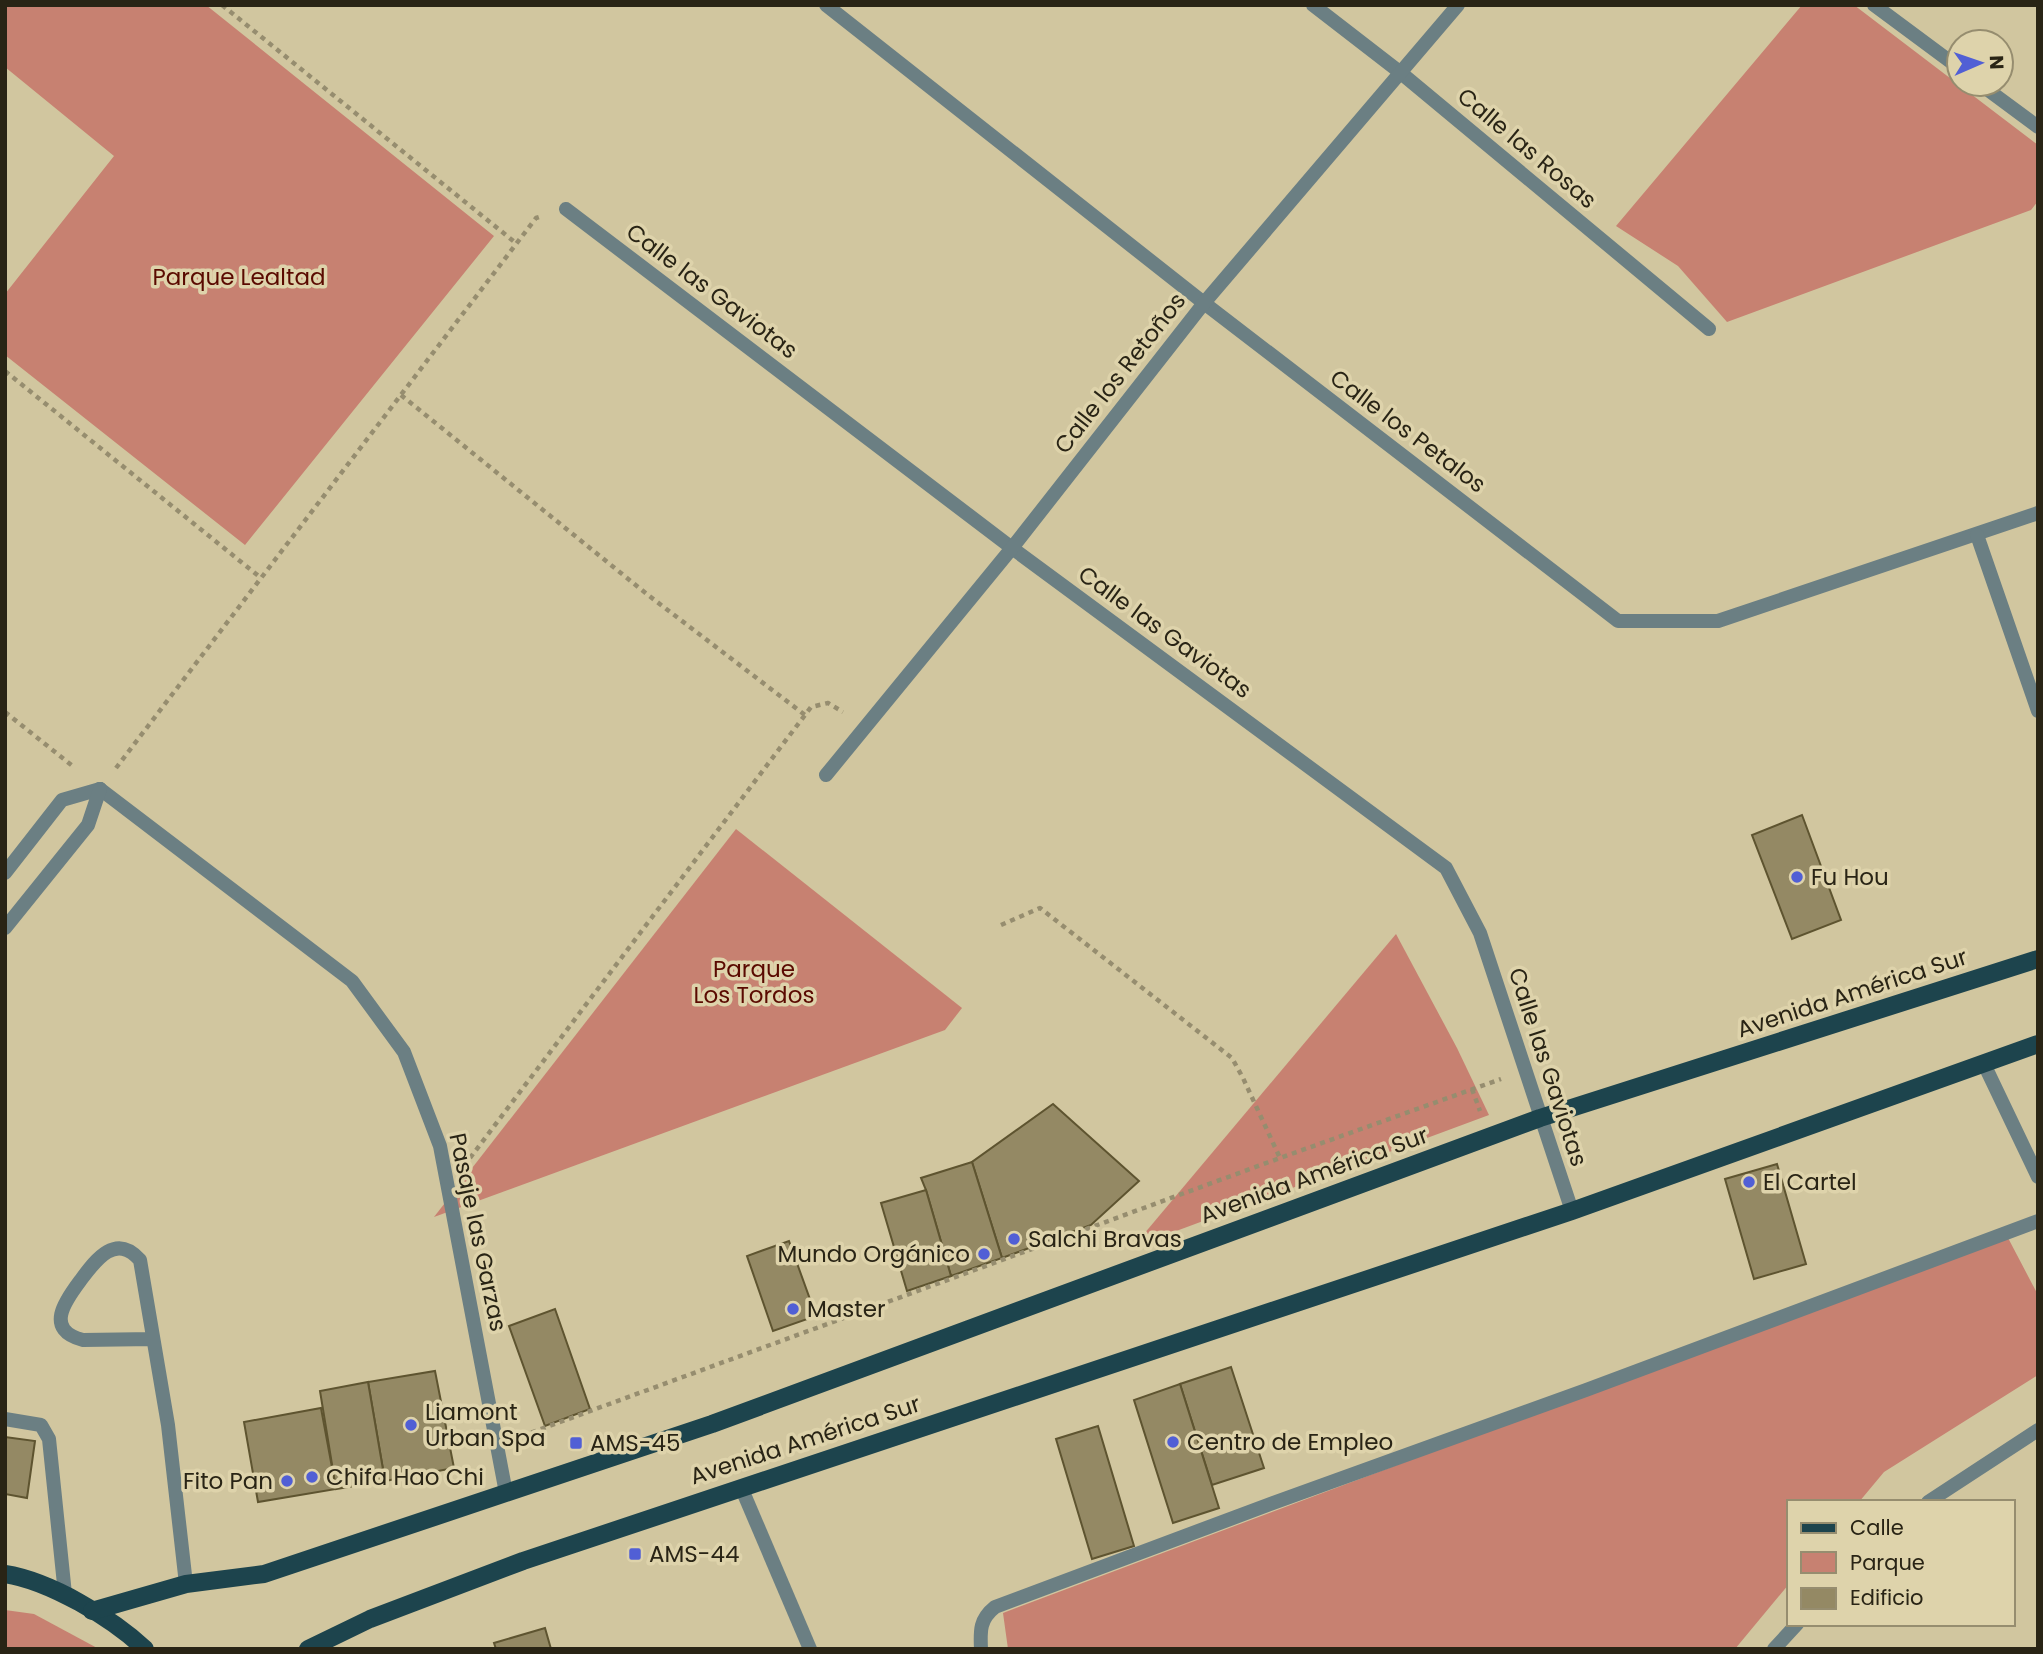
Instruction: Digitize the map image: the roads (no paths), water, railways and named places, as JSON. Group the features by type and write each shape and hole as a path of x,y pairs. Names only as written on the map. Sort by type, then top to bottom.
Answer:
{"main road":[{"name":"Avenida América Sur","path":"92,1611 186,1584 264,1574 712,1424 1540,1118 2038,959"},
{"name":"Avenida América Sur","path":"309,1649 370,1619 523,1561 1572,1211 2038,1044"},
{"path":"5,1574 65,1594 132,1637 145,1649"}],"street":[{"name":"Calle los Petalos","path":"826,5 1203,303 1618,621 1718,621 2038,513"},
{"name":"Calle las Rosas","path":"1313,5 1401,73 1709,329"},
{"name":"Calle los Retoños","path":"826,775 1012,548 1203,303 1458,5"},
{"path":"1874,5 1945,58"},
{"path":"1999,98 2038,127"},
{"name":"Calle las Gaviotas","path":"566,209 1012,548 1446,868 1480,933 1572,1211"},
{"path":"1977,535 2038,711"},
{"path":"5,873 62,800 100,789"},
{"path":"5,928 88,825 100,789"},
{"name":"Pasaje las Garzas","path":"100,789 352,981 404,1052 440,1146 506,1493"},
{"path":"1984,1064 2038,1177"},
{"path":"981,1649 980,1632 986,1614 995,1607 2038,1221"},
{"path":"153,1339 83,1340 74,1338 64,1328 61,1311 65,1301 99,1257 113,1249 134,1254 140,1261 153,1339 169,1436 186,1584"},
{"path":"5,1419 41,1425 48,1439 65,1594"},
{"path":"1931,1500 2038,1430"},
{"path":"741,1487 810,1649"},
{"path":"1774,1649 1795,1626"}],"place":[{"name":"Fu Hou","path":"1797,877"},
{"name":"El Cartel","path":"1749,1182"},
{"name":"Salchi Bravas","path":"1014,1239"},
{"name":"Mundo Orgánico","path":"984,1254"},
{"name":"Master","path":"793,1309"},
{"name":"Liamont Urban Spa","path":"411,1425"},
{"name":"Centro de Empleo","path":"1173,1442"},
{"name":"AMS-45","path":"576,1443"},
{"name":"Chifa Hao Chi","path":"312,1477"},
{"name":"Fito Pan","path":"287,1481"},
{"name":"AMS-44","path":"635,1554"}],"park label":[{"name":"Parque Lealtad","path":"239,277"},
{"name":"Parque Los Tordos","path":"754,982"}]}
